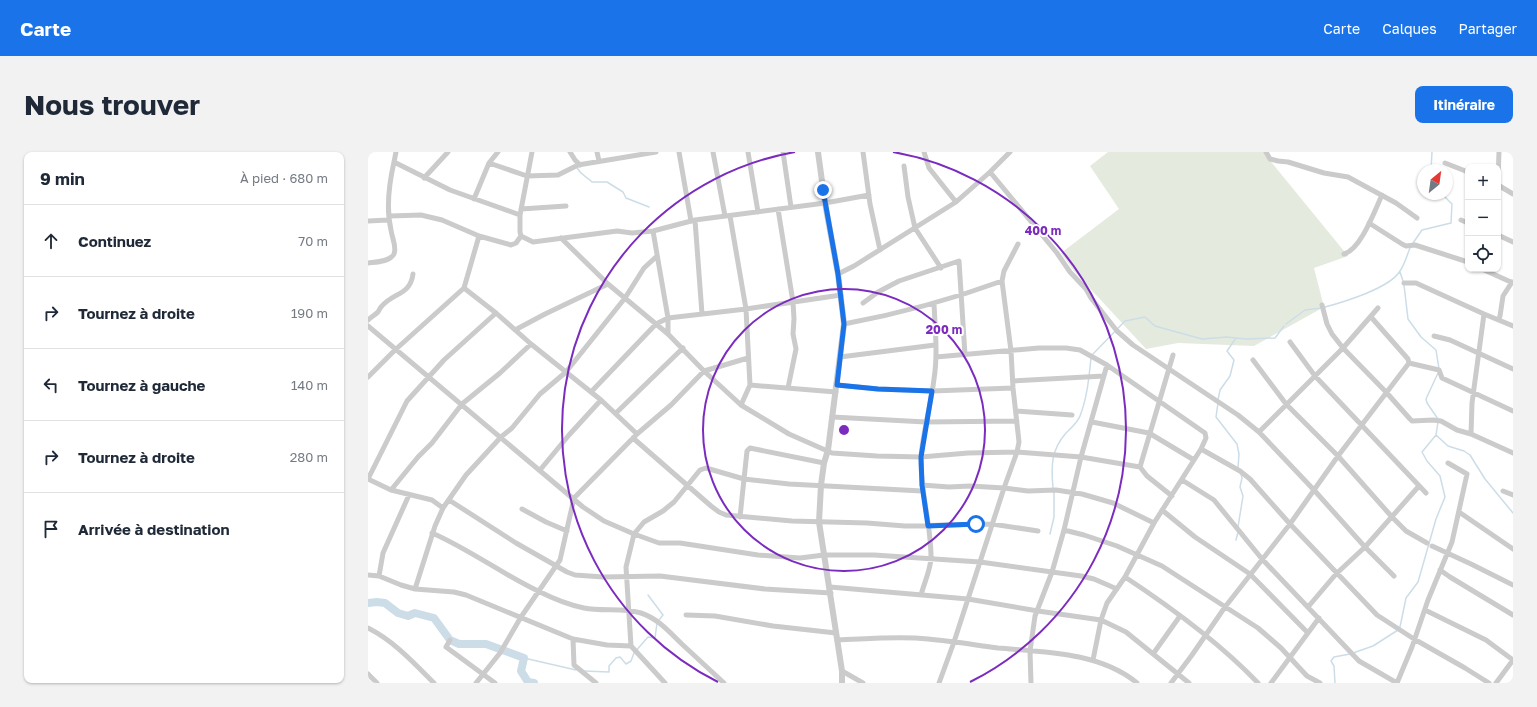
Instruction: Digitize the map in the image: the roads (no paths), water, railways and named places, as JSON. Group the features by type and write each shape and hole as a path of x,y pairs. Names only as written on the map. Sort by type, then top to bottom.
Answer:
{"street":[{"path":"368,263 391,258 394,255 395,246 389,218 390,180 396,152"},
{"path":"424,178 448,152"},
{"path":"474,199 489,163 498,152"},
{"path":"368,221 421,215 455,225 479,236 511,245 516,243 521,236 521,212 532,152"},
{"path":"570,152 578,165"},
{"path":"597,152 599,161"},
{"path":"489,163 527,176 558,175 578,165 638,153 656,152"},
{"path":"679,152 693,221 702,314"},
{"path":"713,152 728,216 746,309 750,385 741,405"},
{"path":"748,152 758,212"},
{"path":"783,152 791,207"},
{"path":"818,152 825,203 838,274 844,324 828,450 824,463 821,485 819,522 842,671 842,683"},
{"path":"863,152 869,195 880,250"},
{"path":"924,152 929,168 956,202"},
{"path":"838,274 845,272 956,202 1010,152"},
{"path":"1266,152 1270,159 1288,162 1324,173 1348,177 1382,195 1417,218"},
{"path":"1499,152 1499,164"},
{"path":"394,162 424,178 474,199 521,212 566,206"},
{"path":"1444,163 1465,171"},
{"path":"904,166 908,197 915,228 941,268"},
{"path":"990,172 1057,253 1070,272 1086,288 1091,298 1116,329 1133,345 1238,415 1259,432 1365,547 1394,576"},
{"path":"1501,187 1513,194"},
{"path":"521,236 533,242 617,230 632,233 653,231 693,221 825,203 869,195"},
{"path":"1344,254 1349,253 1361,239 1382,195"},
{"path":"778,209 793,302 793,334 796,349 788,388"},
{"path":"1461,220 1465,222"},
{"path":"1369,223 1406,246 1410,244 1415,245 1465,261"},
{"path":"653,231 668,318 668,334"},
{"path":"368,377 395,350 464,288 479,236"},
{"path":"1500,236 1513,242"},
{"path":"561,238 608,284 668,334 704,372 741,405 789,434 837,454 921,457 968,453 1017,452 1081,457 1140,467 1148,476 1172,496"},
{"path":"939,683 954,642 1019,442 1013,388 1011,351 1002,281 1004,271 1018,244"},
{"path":"415,589 432,533 443,508 466,475 501,437 512,428 540,394 566,372 625,298 644,268 657,256"},
{"path":"863,303 878,292 900,281 959,261 965,355"},
{"path":"1488,272 1512,283 1503,296 1499,319"},
{"path":"368,320 379,311 380,307 410,286 413,274"},
{"path":"844,324 885,316 934,303 1002,281"},
{"path":"1404,283 1416,283 1513,326"},
{"path":"515,330 608,284"},
{"path":"464,288 496,313 531,344 602,400 637,434"},
{"path":"591,392 656,324 668,318 746,309 841,295"},
{"path":"921,595 931,558 922,488 921,457 934,380 936,357 934,303"},
{"path":"1322,305 1330,329 1343,348 1412,421 1420,419 1437,420 1456,430 1471,434 1513,453"},
{"path":"1259,432 1343,348 1378,308"},
{"path":"443,508 432,500 391,490 368,479 402,408 428,376 471,334 496,313"},
{"path":"1471,434 1474,393 1484,314"},
{"path":"1370,317 1408,359 1409,363"},
{"path":"368,326 583,507 596,516 634,534 659,543 680,543 758,555 800,558 824,555 874,555 980,562 1081,576 1094,579 1116,589"},
{"path":"1434,336 1450,340 1513,369"},
{"path":"1290,342 1315,376 1426,493"},
{"path":"391,490 418,457 432,443 462,404 500,373 531,344"},
{"path":"840,357 935,345"},
{"path":"616,413 682,348"},
{"path":"936,357 1066,348 1080,350 1107,365 1205,433 1206,438 1201,449 1154,523 1125,577 1107,603 1101,620 1093,660"},
{"path":"1140,467 1173,355"},
{"path":"476,683 503,649 521,617 556,566 562,553 574,498 637,434 671,405 704,372 748,358"},
{"path":"1253,360 1286,404 1338,456 1406,531 1448,554 1513,585"},
{"path":"1171,683 1179,674 1224,607 1290,524 1338,456 1409,363"},
{"path":"1409,363 1439,370 1442,378 1513,411"},
{"path":"1032,683 1030,651 1033,624 1052,572 1064,530 1081,457 1107,365"},
{"path":"1013,381 1104,376"},
{"path":"750,385 788,388 932,391 1013,388"},
{"path":"540,470 569,435 602,400"},
{"path":"1016,412 1072,415"},
{"path":"832,417 926,422 1017,421"},
{"path":"1092,422 1149,433 1194,460"},
{"path":"633,438 719,512 740,517 819,522 928,526 992,524 1038,531"},
{"path":"740,517 747,451 750,448 824,463"},
{"path":"1201,449 1236,468 1250,479 1336,574 1377,615 1414,639 1489,683"},
{"path":"1182,480 1214,500 1262,559 1359,661 1397,683 1424,610 1448,554 1459,512 1467,474 1448,463"},
{"path":"665,683 631,646 626,566 634,534 644,522 663,511 674,502 689,486 700,470 704,468 744,479 789,484 922,488 970,486 1028,491 1053,490 1082,494 1113,503 1154,523"},
{"path":"1308,607 1336,574 1365,547 1419,486"},
{"path":"1503,491 1513,495"},
{"path":"380,576 383,554 409,495"},
{"path":"449,500 516,543 575,575 626,577 660,576 765,589 875,590 968,599 1101,620 1126,632 1189,683"},
{"path":"522,509 567,531"},
{"path":"1162,510 1195,537 1250,574 1308,633"},
{"path":"1459,512 1513,548"},
{"path":"1064,530 1084,535 1137,554 1162,566 1258,628 1290,657 1307,676 1320,683"},
{"path":"432,533 459,546 539,592 584,608 629,610 642,613 658,622 724,683"},
{"path":"1440,570 1450,578 1513,615"},
{"path":"368,575 380,576 415,589 454,592 466,595 573,639 607,645 631,646"},
{"path":"1125,577 1158,598 1204,636 1230,655 1258,683"},
{"path":"1424,610 1486,640 1513,660 1496,683"},
{"path":"686,615 715,616 773,626 836,633"},
{"path":"1153,654 1180,616"},
{"path":"1271,683 1319,618"},
{"path":"368,628 393,645 434,683"},
{"path":"837,640 904,638 954,642 1093,660 1125,674 1137,683"},
{"path":"573,639 574,665 596,683"},
{"path":"450,640 446,647 495,683"},
{"path":"842,671 863,683"},
{"path":"368,674 377,683"}],"waterway":[{"path":"1431,164 1432,152"},
{"path":"577,168 592,182 607,182 623,192 626,198 649,207"},
{"path":"1413,243 1422,230 1451,223 1452,204 1448,200"},
{"path":"1325,307 1366,294 1387,283 1400,271 1410,248"},
{"path":"1400,272 1403,281"},
{"path":"1404,285 1408,319 1421,337 1436,350 1439,369"},
{"path":"1286,324 1305,310 1321,308"},
{"path":"1092,355 1125,321 1145,317 1155,326 1202,339 1226,337 1246,339 1275,338 1284,326"},
{"path":"1218,400 1220,390 1230,376 1234,360 1227,351 1236,338"},
{"path":"1053,488 1052,465 1055,452 1061,439 1076,423 1080,416 1086,395 1091,358"},
{"path":"1438,373 1426,399 1427,403 1438,419"},
{"path":"1218,403 1216,417 1237,444 1239,454 1238,468"},
{"path":"1400,627 1406,598 1418,582 1436,519 1445,497 1440,476 1427,461 1422,452 1436,435 1438,422"},
{"path":"1436,435 1448,446 1464,451 1470,455 1485,479 1513,513"},
{"path":"1238,527 1243,496 1240,487 1242,478 1241,474"},
{"path":"1050,534 1054,517 1054,492"},
{"path":"1236,540 1238,532"},
{"path":"648,595 663,615 659,620"},
{"path":"368,603 385,603 398,613 408,616 415,613 434,618 450,640 459,644 486,644 524,658 521,671 528,682 534,683"},
{"path":"584,671 609,672 609,666 616,658 620,657 626,664 631,661 634,653 648,637 655,638 657,623"},
{"path":"1353,653 1373,646 1398,630"},
{"path":"1335,683 1334,666 1331,661 1334,657 1350,654"},
{"path":"524,658 576,670"}]}
